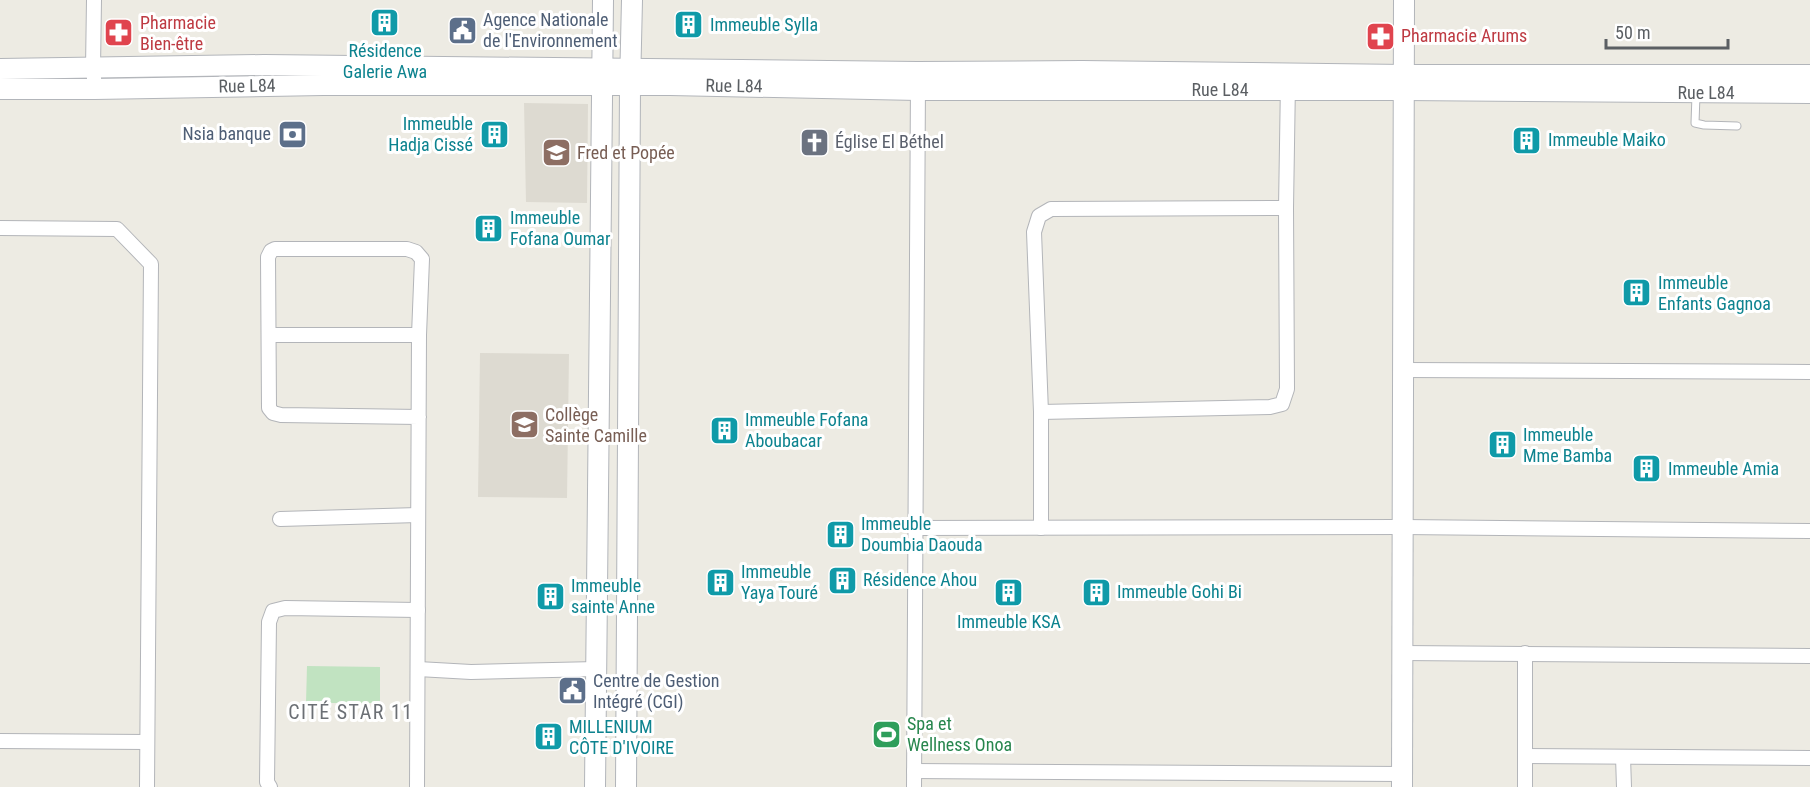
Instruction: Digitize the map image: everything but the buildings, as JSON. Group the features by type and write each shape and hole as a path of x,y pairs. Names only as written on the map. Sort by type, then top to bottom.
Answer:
{"street":[{"path":"94,0 95,89"},
{"path":"595,787 603,0"},
{"path":"626,787 632,0"},
{"path":"914,771 1402,781 1404,0"},
{"name":"Rue L84","path":"0,69 264,65 602,78"},
{"name":"Rue L84","path":"0,89 323,85 630,77 682,85 918,81 1404,82 1810,75"},
{"path":"914,787 918,81"},
{"path":"1041,412 1270,407 1282,404 1287,389 1288,81"},
{"name":"Rue L84","path":"1404,82 1696,93 1810,93"},
{"path":"1041,528 1041,412 1034,232 1039,216 1051,208 1286,208"},
{"path":"0,228 117,229 151,264 147,787"},
{"path":"417,787 418,669 418,515 419,417 419,335 422,259 417,252 407,249 275,249 271,251 268,257 269,408 273,413 281,416 419,417"},
{"path":"270,335 419,335"},
{"path":"1404,370 1810,372"},
{"path":"280,519 418,515"},
{"path":"914,528 1403,527 1810,531"},
{"path":"270,787 267,782 269,622 273,611 285,608 418,610"},
{"path":"1402,652 1810,656"},
{"path":"1525,653 1525,787"},
{"path":"418,669 471,672 597,669"},
{"path":"0,741 147,742"},
{"path":"1525,756 1810,758"},
{"path":"1623,757 1624,787"}],"lane":[{"path":"1696,93 1695,123 1737,126"}],"shaded area":[{"name":"Fred et Popée","path":"524,103 588,104 587,203 526,202"},
{"name":"Collège Sainte Camille","path":"480,353 569,354 567,498 478,497"}],"green space":[{"path":"307,666 380,667 380,703 306,703"}],"place":[{"name":"Résidence Galerie Awa","path":"385,22"},
{"name":"Immeuble Sylla","path":"689,25"},
{"name":"Agence Nationale de l'Environnement","path":"462,30"},
{"name":"Pharmacie Bien-être","path":"119,33"},
{"name":"Pharmacie Arums","path":"1380,36"},
{"name":"Nsia banque","path":"292,134"},
{"name":"Immeuble Hadja Cissé","path":"494,134"},
{"name":"Immeuble Maiko","path":"1527,140"},
{"name":"Église El Béthel","path":"814,142"},
{"name":"Fred et Popée","path":"556,153"},
{"name":"Immeuble Fofana Oumar","path":"489,228"},
{"name":"Immeuble Enfants Gagnoa","path":"1637,293"},
{"name":"Collège Sainte Camille","path":"524,425"},
{"name":"Immeuble Fofana Aboubacar","path":"724,430"},
{"name":"Immeuble Mme Bamba","path":"1502,445"},
{"name":"Immeuble Amia","path":"1647,469"},
{"name":"Immeuble Doumbia Daouda","path":"840,534"},
{"name":"Résidence Ahou","path":"842,580"},
{"name":"Immeuble Yaya Touré","path":"720,582"},
{"name":"Immeuble Gohi Bi","path":"1096,592"},
{"name":"Immeuble KSA","path":"1009,593"},
{"name":"Immeuble sainte Anne","path":"550,596"},
{"name":"Centre de Gestion Intégré (CGI)","path":"572,691"},
{"name":"Spa et Wellness Onoa","path":"886,734"},
{"name":"MILLENIUM CÔTE D'IVOIRE","path":"548,737"}],"district":[{"name":"CITÉ STAR 11","path":"351,712"}]}
